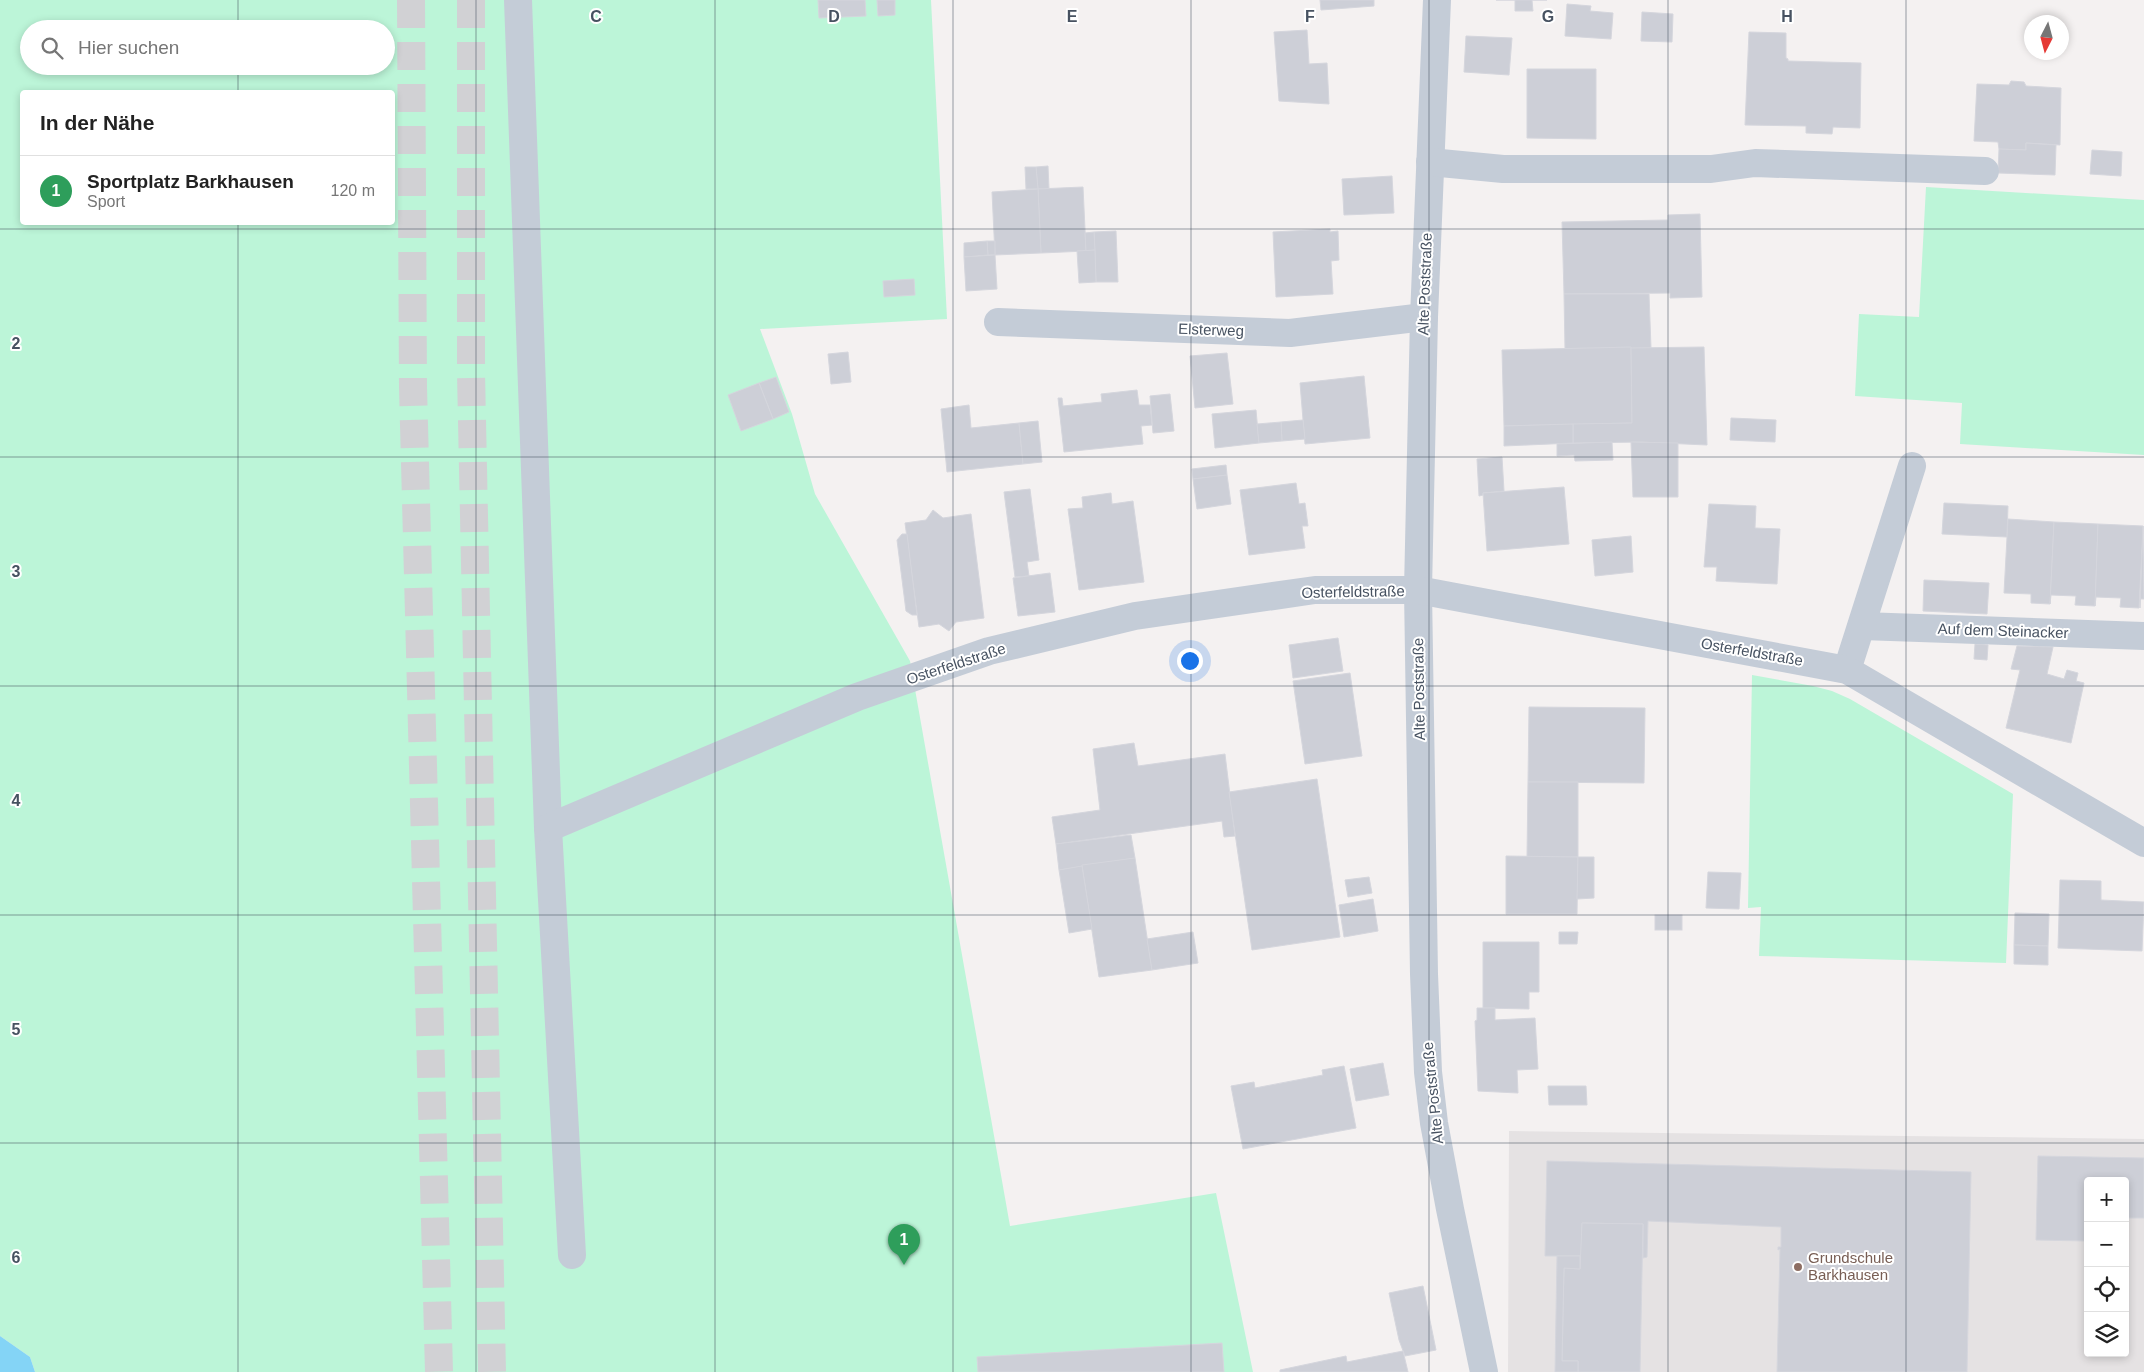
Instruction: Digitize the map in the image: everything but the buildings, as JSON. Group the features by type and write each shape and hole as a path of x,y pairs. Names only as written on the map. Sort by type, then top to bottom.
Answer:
{"street":[{"path":"518,0 548,828 572,1255"},
{"name":"Alte Poststraße","path":"1437,0 1424,318 1418,590 1424,964 1428,1072 1434,1123 1484,1372"},
{"path":"1430,162 1503,169 1711,169 1755,163 1985,171"},
{"name":"Elsterweg","path":"998,322 1290,332 1424,318"},
{"path":"1847,670 1912,466"},
{"name":"Osterfeldstraße","path":"548,828 857,697 989,651 1135,616 1315,590 1418,590 1847,670 2144,843"},
{"name":"Auf dem Steinacker","path":"1862,626 2144,636"}],"shaded area":[{"name":"Grundschule Barkhausen","path":"1509,1131 2144,1139 2144,1372 1508,1372"}],"green space":[{"path":"0,0 931,0 947,319 760,329 792,414 815,494 910,661 1010,1226 1216,1193 1253,1372 35,1372 30,1357 0,1336"},
{"path":"1926,187 2144,200 2144,455 1960,444 1962,403 1855,396 1859,314 1919,317"},
{"path":"1752,675 1813,686 1832,691 1850,699 2013,794 2006,963 1759,956 1761,907 1748,908"}],"water":[{"path":"0,1336 30,1357 35,1372 0,1372"}],"tunnel":[{"path":"411,0 413,387 439,1372"},
{"path":"471,0 471,373 492,1372"}],"place":[{"name":"Sportplatz Barkhausen","path":"904,1265"},
{"name":"Grundschule Barkhausen","path":"1798,1267"}]}
